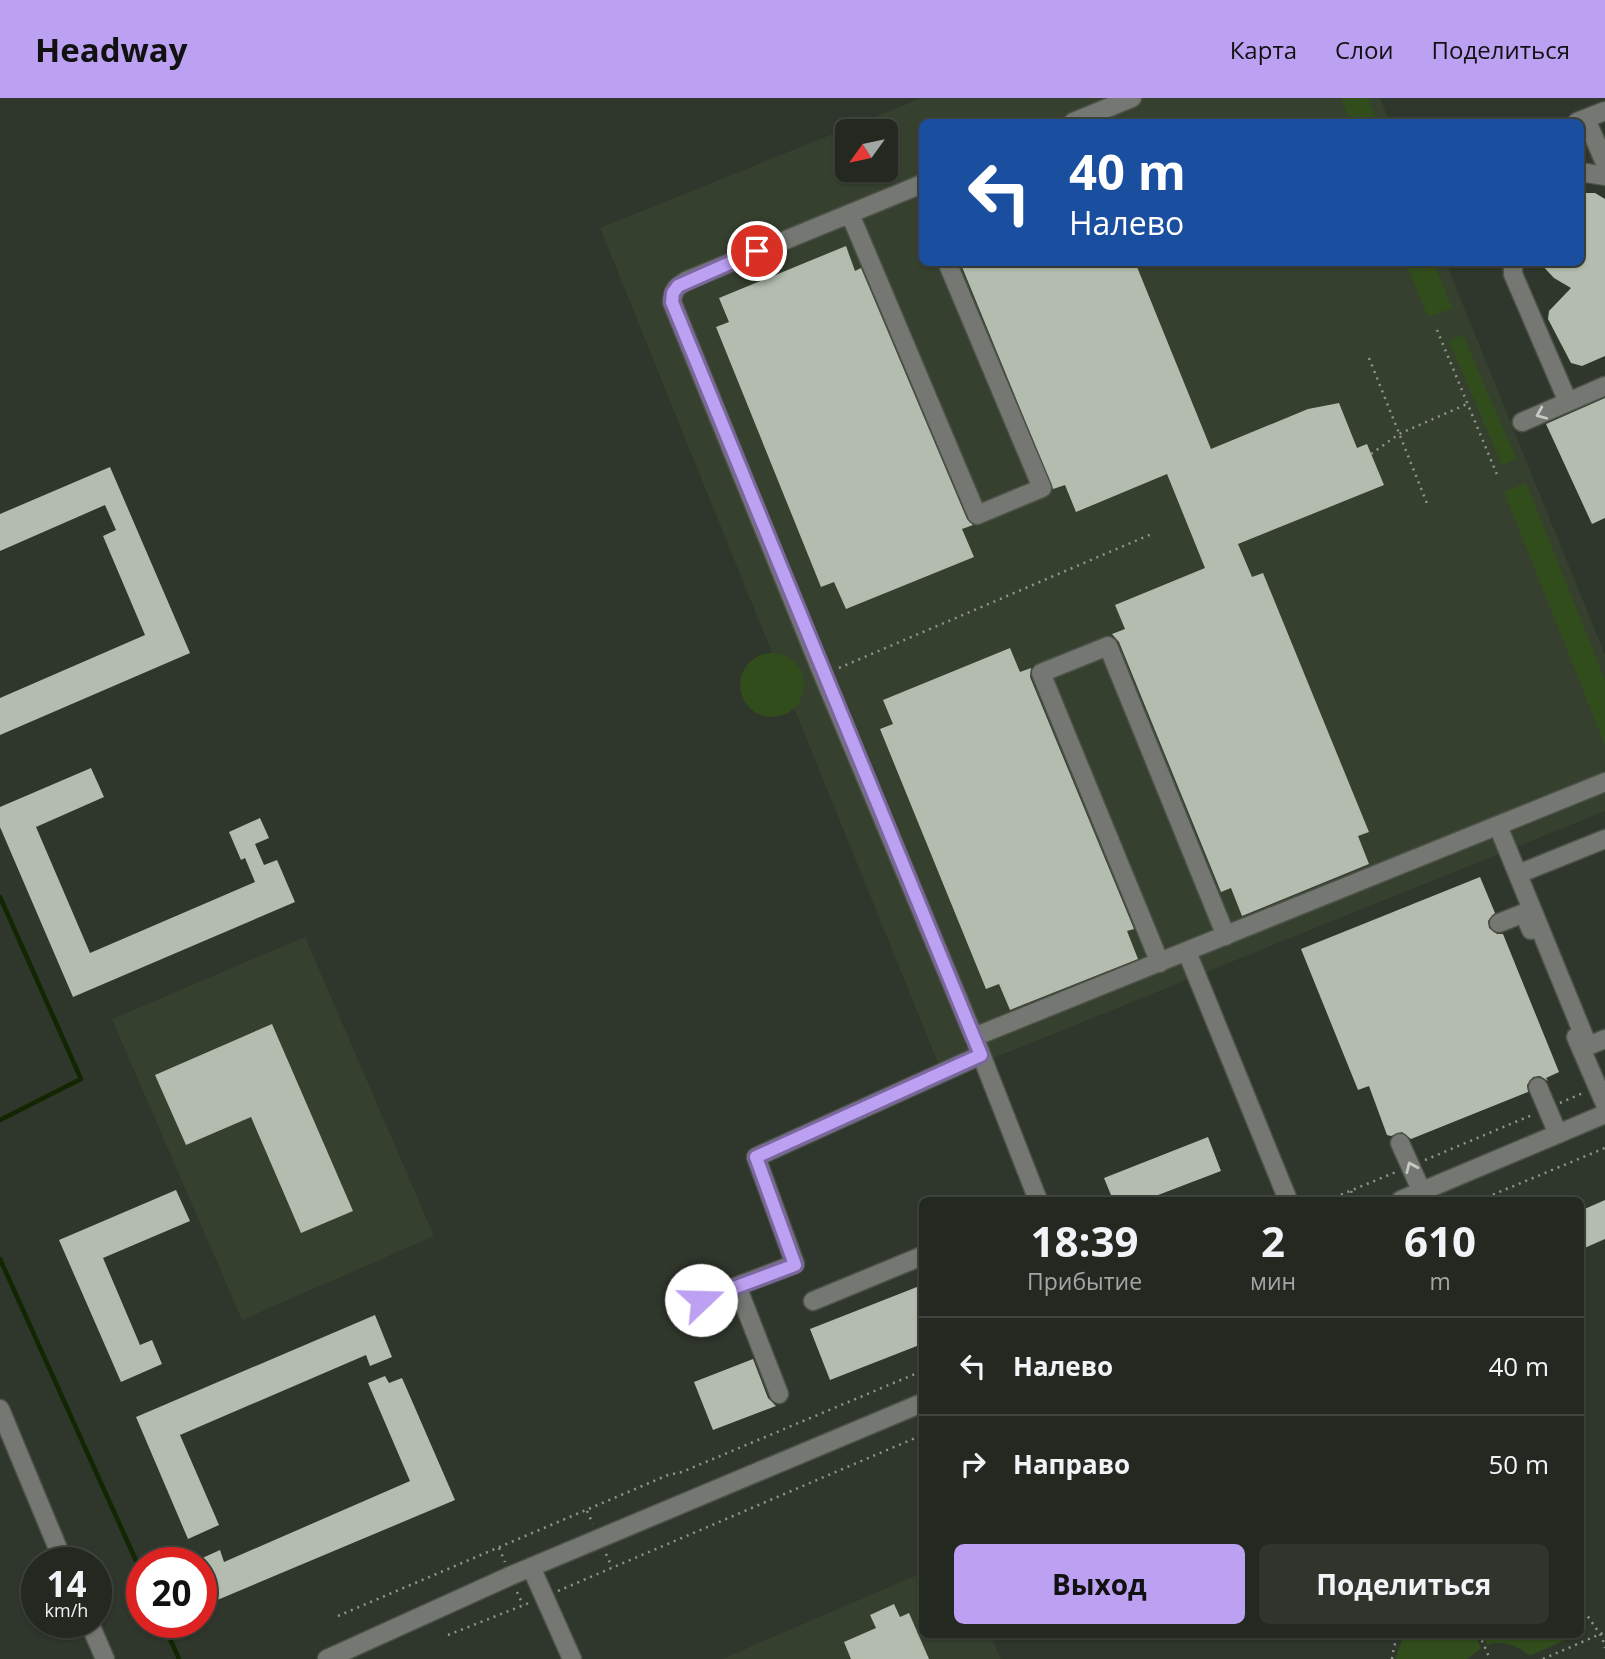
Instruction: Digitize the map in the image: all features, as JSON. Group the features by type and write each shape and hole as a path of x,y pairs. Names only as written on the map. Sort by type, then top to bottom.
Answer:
{"street":[{"path":"1080,119 1132,98"},
{"path":"1584,120 1605,111"},
{"path":"1584,125 1605,163"},
{"path":"1584,173 1605,176"},
{"path":"919,186 688,280 678,286 673,293 672,302 974,1037 1037,1197"},
{"path":"850,214 977,515 1042,488 949,266"},
{"path":"1513,266 1513,274 1568,402"},
{"path":"1522,422 1605,386"},
{"path":"1160,962 1041,673 1108,646 1226,936"},
{"path":"974,1037 1605,782"},
{"path":"1498,826 1588,1046 1605,1039"},
{"path":"1518,874 1605,839"},
{"path":"1499,923 1524,913 1605,1104"},
{"path":"1187,952 1287,1197"},
{"path":"701,1300 795,1265 756,1157 981,1055"},
{"path":"1538,1087 1558,1134"},
{"path":"1409,1197 1605,1114"},
{"path":"1400,1143 1422,1192"},
{"path":"813,1301 919,1257"},
{"path":"737,1286 779,1394"},
{"path":"327,1659 531,1567 919,1404"},
{"path":"0,1409 57,1547"},
{"path":"531,1567 572,1659"},
{"path":"96,1638 105,1659"}],"path":[{"path":"1437,330 1498,477"},
{"path":"1369,358 1428,506"},
{"path":"1371,454 1399,434 1468,404"},
{"path":"823,675 1154,533"},
{"path":"1336,1197 1598,1087"},
{"path":"1487,1197 1605,1148"},
{"path":"1351,1191 1354,1197"},
{"path":"338,1616 668,1475 682,1472 919,1372"},
{"path":"552,1594 919,1436"},
{"path":"587,1511 593,1524"},
{"path":"499,1548 505,1563"},
{"path":"606,1554 612,1567"},
{"path":"517,1592 523,1605"},
{"path":"448,1635 531,1602"},
{"path":"1584,1611 1600,1634 1605,1648"},
{"path":"1543,1659 1605,1632"},
{"path":"1392,1659 1399,1638"},
{"path":"1481,1638 1490,1659"}],"shaded area":[{"path":"922,98 1380,98 1389,119 919,119 919,266 1447,266 1605,655 1605,811 944,1078 600,228 835,133 835,182 898,182 898,119 870,119"},
{"path":"305,937 434,1236 242,1320 112,1019"},
{"path":"919,1574 919,1638 991,1638 1001,1659 722,1659"}],"green space":[{"path":"1341,98 1368,98 1377,119 1349,119"},
{"path":"1407,266 1435,266 1452,308 1428,317"},
{"path":"1463,335 1516,459 1502,465 1449,341"},
{"path":"1526,483 1605,680 1605,745 1504,492"},
{"path":"772,653 790,659 798,667 804,685 798,703 790,711 772,717 754,711 746,703 740,685 746,667 754,659"},
{"path":"1403,1638 1476,1638 1481,1648 1468,1659 1395,1659"},
{"path":"1484,1638 1569,1638 1530,1656 1510,1644 1487,1645"}],"building":[{"path":"1584,193 1595,193 1605,199 1605,356 1582,366 1571,363 1548,319 1549,311 1571,288 1554,278 1543,266 1584,266"},
{"path":"846,246 855,271 861,268 967,519 973,525 962,529 974,557 846,609 834,582 821,587 716,327 729,322 719,298"},
{"path":"962,266 1137,266 1211,449 1308,409 1339,403 1357,448 1367,444 1384,485 1238,544 1252,577 1263,573 1369,832 1358,836 1369,864 1242,916 1231,888 1221,892 1119,642 1112,634 1125,629 1115,605 1205,568 1167,474 1076,512 1065,485 1053,489"},
{"path":"1605,398 1605,518 1592,524 1546,424"},
{"path":"110,467 190,653 0,735 0,698 145,635 103,536 116,530 105,505 0,551 0,514"},
{"path":"1010,648 1020,672 1031,668 1030,677 1134,929 1127,931 1138,959 1010,1010 999,984 986,989 880,729 893,724 883,700"},
{"path":"91,768 104,797 36,827 90,953 255,882 245,858 241,860 229,832 260,818 269,838 255,844 264,865 277,860 295,902 73,997 0,827 0,807"},
{"path":"1480,877 1495,913 1488,921 1489,928 1497,934 1503,934 1559,1072 1546,1078 1548,1081 1540,1076 1533,1077 1527,1085 1528,1092 1411,1139 1402,1132 1387,1135 1369,1086 1358,1090 1301,949"},
{"path":"272,1024 353,1211 301,1233 251,1117 186,1145 155,1075"},
{"path":"1208,1137 1221,1171 1153,1197 1112,1197 1104,1178"},
{"path":"176,1190 190,1221 103,1258 140,1345 152,1340 162,1364 121,1382 59,1240"},
{"path":"1605,1200 1605,1239 1584,1248 1584,1209"},
{"path":"919,1286 919,1345 830,1380 810,1329"},
{"path":"375,1315 392,1357 370,1366 366,1355 180,1435 219,1525 188,1539 136,1417"},
{"path":"753,1359 768,1398 776,1406 713,1430 694,1382"},
{"path":"385,1376 389,1383 402,1378 455,1500 217,1600 217,1551 220,1550 224,1562 410,1481 368,1383"},
{"path":"894,1604 900,1617 909,1613 929,1659 851,1659 844,1642 876,1628 870,1615"}],"waterway":[{"path":"0,897 81,1079 0,1120"},
{"path":"0,1259 130,1547"},
{"path":"170,1638 179,1659"}],"route":[{"path":"701,1300 795,1265 756,1157 981,1055 672,302 673,293 678,286 757,251"}]}
